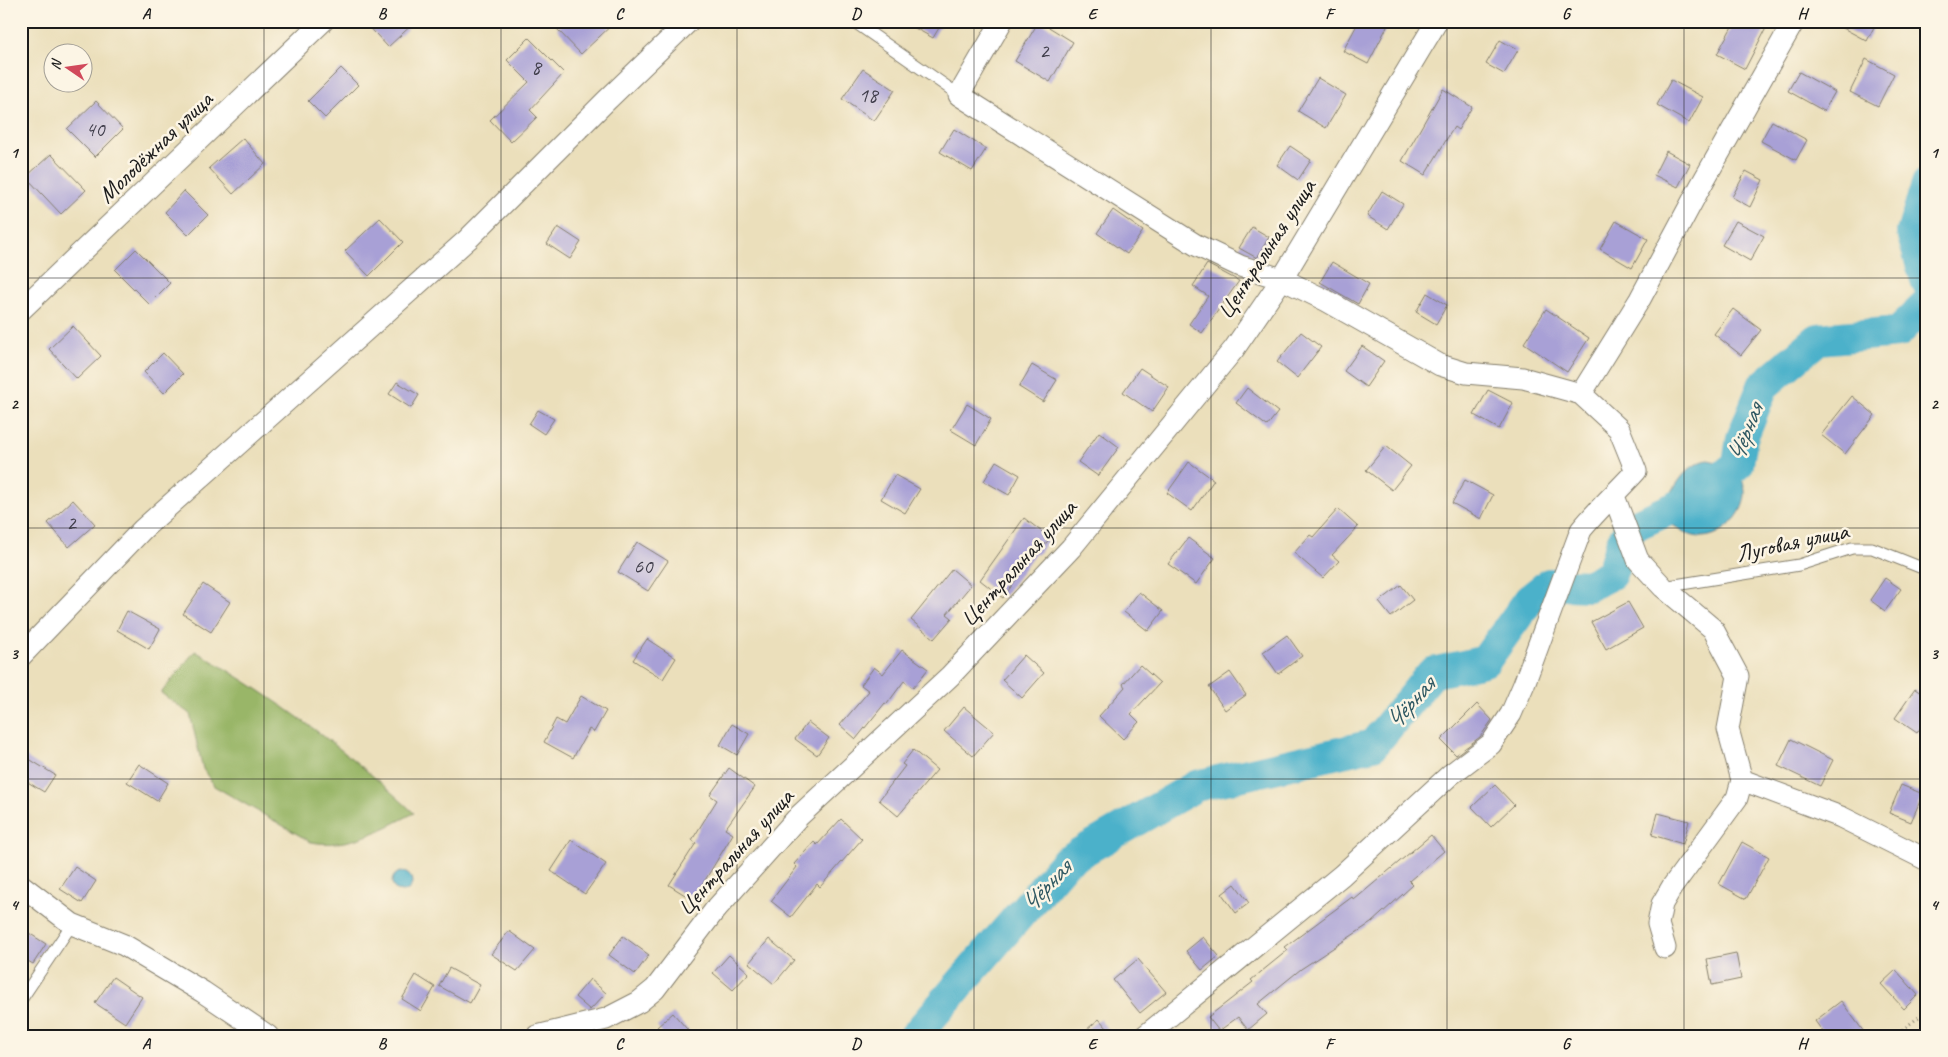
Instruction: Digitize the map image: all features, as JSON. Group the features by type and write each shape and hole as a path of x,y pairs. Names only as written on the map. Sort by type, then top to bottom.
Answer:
{"street":[{"name":"Молодёжная улица","path":"21,310 324,21"},
{"path":"21,656 143,530 468,239 689,21"},
{"path":"1002,21 959,95 1196,245 1240,266 1282,279 1327,301 1440,364 1466,373 1523,378 1581,394 1619,428 1636,471 1614,496 1596,512 1581,532 1511,714 1491,744 1450,776 1342,875 1145,1036"},
{"name":"Центральная улица","path":"537,1036 606,1019 639,1002 655,989 715,910 799,816 950,676 1071,548 1234,349 1282,279 1437,21"},
{"path":"1581,394 1640,299 1700,187 1794,21"},
{"path":"1614,496 1638,560 1664,587 1713,629 1738,676 1728,729 1742,780 1737,798 1672,887 1662,904 1658,924 1665,948"},
{"path":"1742,780 1841,817 1927,860"},
{"path":"21,886 72,924 124,945 203,992 268,1036"}],"lane":[{"path":"853,21 959,95"},
{"name":"Луговая улица","path":"1664,587 1799,565 1852,548 1872,548 1927,570"},
{"path":"21,1000 72,924"}],"path":[{"path":"1894,1036 1927,1011"}],"green space":[{"path":"195,651 282,706 337,746 414,813 377,831 352,840 338,843 311,842 214,786 203,769 190,714 161,693"}],"water":[{"path":"1708,460 1729,467 1741,479 1745,492 1742,507 1734,520 1723,530 1709,536 1694,536 1674,526 1667,500 1688,470"},
{"path":"398,872 406,872 412,878 412,886 406,892 398,892 392,886 392,878"}],"building":[{"path":"364,21 416,21 388,47"},
{"path":"565,21 616,21 581,54 557,29"},
{"path":"902,21 943,21 933,38"},
{"path":"1039,21 1073,42 1050,82 1015,61"},
{"path":"1359,21 1390,21 1368,64 1343,51"},
{"path":"1735,21 1754,21 1766,28 1745,69 1717,54"},
{"path":"1830,21 1877,21 1867,41"},
{"path":"529,38 564,73 530,110 537,117 511,142 490,120 529,82 507,60"},
{"path":"1500,40 1518,50 1504,74 1486,64"},
{"path":"1866,59 1894,74 1878,106 1850,92"},
{"path":"341,68 358,85 325,118 308,101"},
{"path":"863,69 895,90 874,121 842,99"},
{"path":"1799,72 1835,92 1824,111 1788,91"},
{"path":"1318,78 1346,95 1326,128 1298,111"},
{"path":"1671,80 1703,97 1689,123 1657,105"},
{"path":"1443,89 1472,107 1458,130 1454,127 1425,175 1402,161"},
{"path":"96,101 123,129 95,157 67,129"},
{"path":"1772,121 1807,140 1796,160 1761,141"},
{"path":"954,129 986,149 972,171 940,152"},
{"path":"243,138 265,164 233,194 209,168"},
{"path":"1290,146 1311,160 1298,180 1277,165"},
{"path":"1666,151 1690,164 1678,187 1654,175"},
{"path":"51,154 86,190 61,214 26,177"},
{"path":"1746,171 1763,180 1750,207 1732,197"},
{"path":"184,191 208,215 188,235 165,212"},
{"path":"1382,191 1403,204 1388,229 1367,216"},
{"path":"1113,210 1143,231 1127,254 1097,233"},
{"path":"380,218 403,242 369,276 345,251"},
{"path":"1616,221 1648,239 1632,268 1600,249"},
{"path":"1736,221 1764,236 1750,261 1722,245"},
{"path":"558,227 581,242 570,259 547,244"},
{"path":"1252,227 1269,237 1257,258 1239,248"},
{"path":"136,249 170,283 149,304 115,270"},
{"path":"1332,262 1369,284 1358,304 1320,282"},
{"path":"1207,264 1239,281 1202,333 1189,324 1208,296 1193,286"},
{"path":"1427,293 1447,305 1436,324 1416,312"},
{"path":"1546,309 1589,338 1567,372 1524,343"},
{"path":"1733,309 1761,330 1741,355 1714,334"},
{"path":"73,326 101,356 77,379 49,349"},
{"path":"1301,332 1321,347 1297,378 1277,362"},
{"path":"1362,346 1384,361 1366,387 1344,371"},
{"path":"163,353 183,374 164,393 144,372"},
{"path":"1032,365 1057,380 1043,402 1019,387"},
{"path":"1140,368 1169,387 1152,412 1123,392"},
{"path":"397,382 419,395 411,408 389,394"},
{"path":"1247,388 1278,412 1267,426 1236,403"},
{"path":"1488,390 1513,403 1499,429 1474,415"},
{"path":"1852,396 1875,415 1845,454 1821,435"},
{"path":"967,404 991,419 976,445 951,430"},
{"path":"538,410 554,419 544,434 529,424"},
{"path":"1099,432 1119,447 1098,476 1078,462"},
{"path":"1386,446 1411,466 1392,490 1366,470"},
{"path":"996,461 1020,475 1009,495 984,481"},
{"path":"1189,462 1214,480 1192,511 1167,493"},
{"path":"895,475 920,489 905,513 881,499"},
{"path":"1465,480 1493,495 1481,519 1452,503"},
{"path":"73,500 95,524 69,547 48,523"},
{"path":"1338,509 1358,527 1332,555 1339,561 1323,578 1294,553 1310,535 1313,537"},
{"path":"1024,518 1050,538 1037,555 1035,553 1003,598 980,580"},
{"path":"1188,538 1215,558 1196,584 1168,564"},
{"path":"637,542 668,561 648,591 618,572"},
{"path":"952,569 971,585 947,614 952,618 934,639 911,620"},
{"path":"1885,578 1901,589 1885,611 1870,600"},
{"path":"203,584 230,602 211,632 183,614"},
{"path":"1401,585 1413,600 1391,617 1379,602"},
{"path":"1139,592 1163,611 1148,631 1124,612"},
{"path":"1628,602 1643,628 1606,649 1591,622"},
{"path":"127,611 160,629 149,649 117,630"},
{"path":"1287,635 1302,656 1278,674 1263,652"},
{"path":"647,639 676,658 663,679 633,660"},
{"path":"902,650 928,669 913,688 904,681 887,704 885,703 856,739 840,725 869,691 861,685 874,667 883,674"},
{"path":"1024,655 1044,673 1022,698 1002,680"},
{"path":"1140,665 1160,683 1131,714 1139,722 1123,739 1099,716 1125,687 1123,684"},
{"path":"1230,672 1246,695 1225,710 1209,687"},
{"path":"1915,689 1927,697 1927,718 1917,733 1895,718"},
{"path":"581,696 606,711 594,732 589,729 573,758 544,742 556,719 565,724"},
{"path":"1477,704 1492,720 1480,737 1456,755 1441,740"},
{"path":"964,707 994,732 973,756 944,731"},
{"path":"808,722 829,738 817,755 795,739"},
{"path":"732,724 749,734 737,755 720,745"},
{"path":"1791,739 1833,760 1820,786 1778,766"},
{"path":"913,750 937,770 898,816 879,800 905,766 902,764"},
{"path":"21,754 55,775 44,792 21,778"},
{"path":"139,764 168,783 157,801 127,782"},
{"path":"729,768 755,787 725,829 733,834 693,900 669,885 696,843 692,840 717,800 710,795"},
{"path":"1495,785 1514,805 1491,827 1472,807"},
{"path":"1901,785 1923,794 1911,822 1889,813"},
{"path":"1658,813 1689,821 1683,844 1652,835"},
{"path":"841,819 862,839 820,887 817,884 791,917 771,901 797,867 794,864 814,842 817,845"},
{"path":"1431,835 1444,851 1409,881 1413,885 1371,923 1301,969 1258,1004 1267,1014 1248,1030 1238,1017 1219,1031 1208,1017 1253,982 1251,980 1288,950 1285,947 1352,897 1354,900"},
{"path":"571,840 606,864 585,894 551,871"},
{"path":"1742,842 1769,857 1746,899 1719,884"},
{"path":"75,867 96,881 82,903 60,889"},
{"path":"1235,884 1249,903 1236,913 1222,894"},
{"path":"21,928 46,944 33,964 21,957"},
{"path":"509,931 535,950 517,971 491,954"},
{"path":"623,936 649,955 635,974 609,955"},
{"path":"1203,937 1219,956 1202,970 1186,951"},
{"path":"769,939 794,960 774,984 749,963"},
{"path":"1736,953 1741,979 1712,985 1707,959"},
{"path":"729,955 749,973 733,990 713,973"},
{"path":"1138,959 1166,992 1140,1013 1113,980"},
{"path":"449,968 480,985 470,1003 439,986"},
{"path":"1896,970 1918,995 1904,1009 1881,984"},
{"path":"416,975 435,987 421,1011 402,999"},
{"path":"113,977 142,997 125,1023 95,1003"},
{"path":"590,979 606,993 590,1010 575,997"},
{"path":"1841,1001 1867,1036 1826,1036 1815,1021"},
{"path":"673,1013 693,1036 664,1036 657,1027"},
{"path":"1099,1019 1114,1036 1079,1036"}],"waterway":[{"name":"Чёрная","path":"1927,184 1912,233 1927,283"},
{"name":"Чёрная","path":"915,1036 1066,861 1196,786 1373,745 1432,673 1485,661 1529,600 1549,584 1588,586 1611,574 1622,542 1631,527 1698,497 1738,464 1742,438 1763,386 1818,339 1898,332 1927,304"}]}
